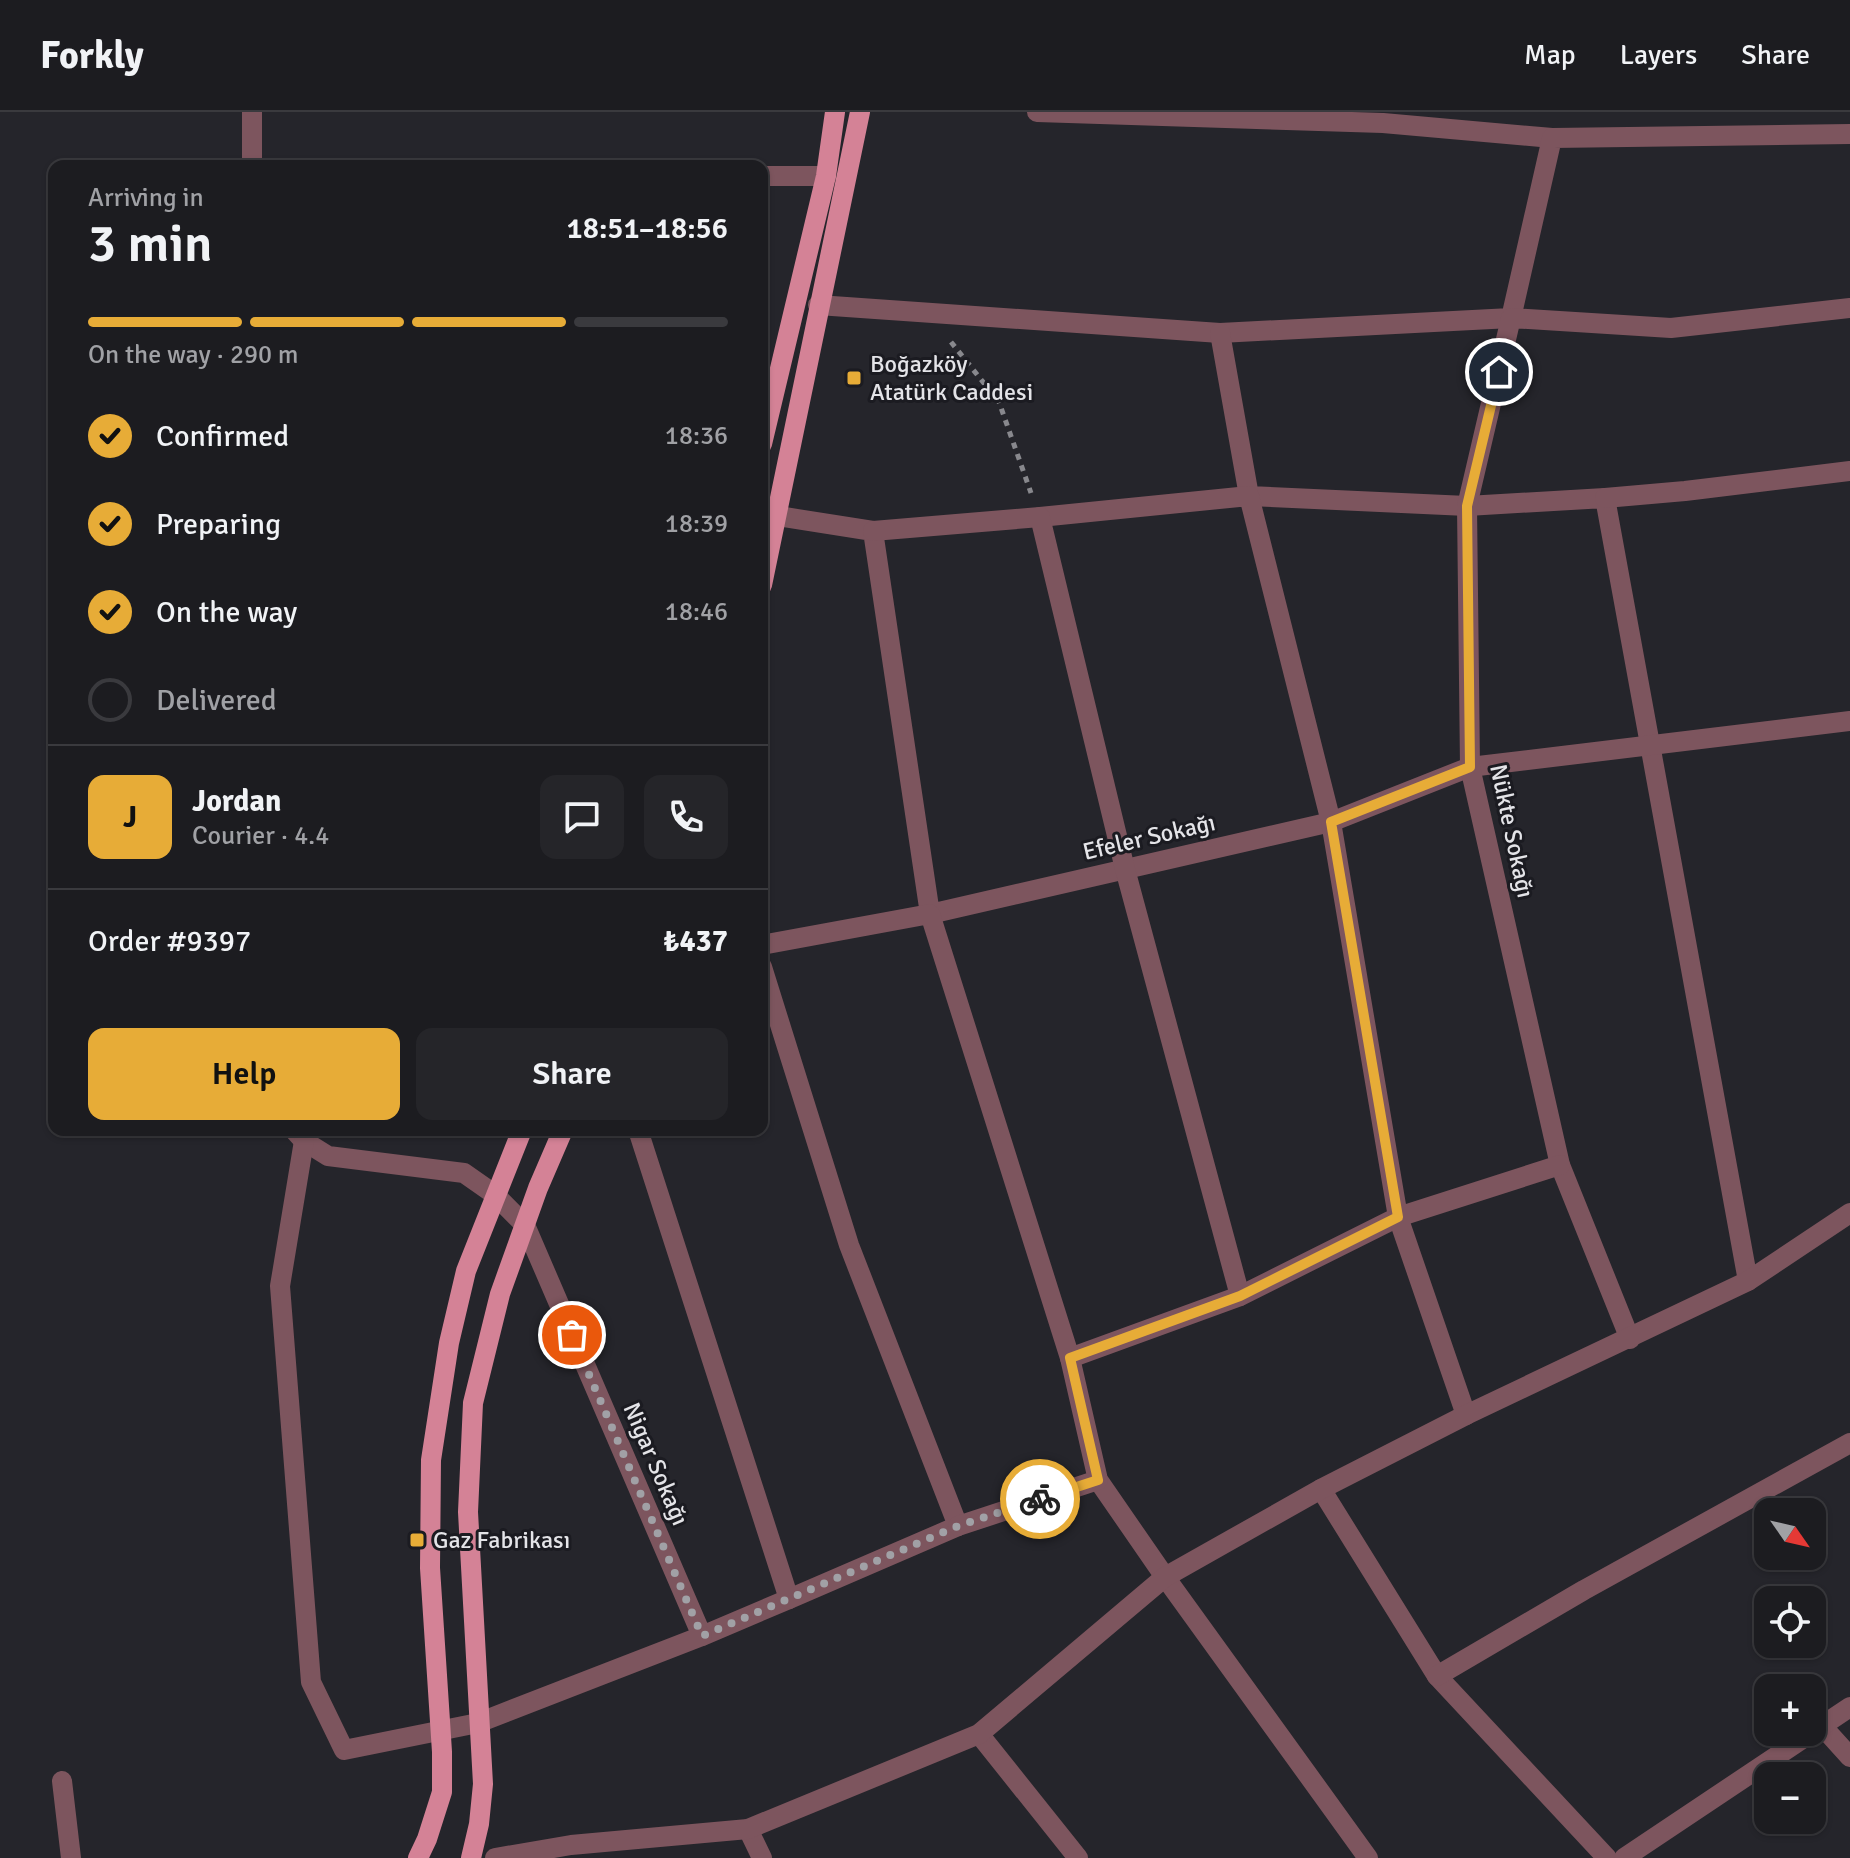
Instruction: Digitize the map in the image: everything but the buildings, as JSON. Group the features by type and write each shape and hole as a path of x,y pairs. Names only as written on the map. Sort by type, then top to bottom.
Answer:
{"main road":[{"path":"769,380 826,176 835,112"},
{"path":"768,559 860,112"},
{"path":"418,1858 442,1792 430,1568 431,1460 449,1343 466,1271 519,1136"},
{"path":"471,1858 479,1824 483,1784 468,1512 473,1403 500,1294 561,1136"}],"street":[{"path":"252,112 252,160"},
{"path":"1037,112 1385,117 1552,138 1850,134"},
{"name":"Nükte Sokağı","path":"1552,138 1467,506 1470,767 1560,1165 1630,1339"},
{"path":"768,176 826,176"},
{"path":"818,305 1220,333 1511,318 1671,328 1850,308"},
{"path":"1220,333 1249,496 1331,822 1398,1217 1466,1415"},
{"path":"778,516 873,531 1249,496 1467,506 1605,498 1850,471"},
{"path":"1605,498 1748,1281"},
{"path":"1040,517 1125,869 1240,1296"},
{"path":"873,531 930,914 1070,1358 1098,1480 1368,1858"},
{"name":"Efeler Sokağı","path":"768,944 930,914 1331,822 1470,767 1850,721"},
{"path":"768,986 849,1245 958,1526"},
{"path":"525,1225 494,1194 464,1173 328,1156 299,1136 280,1286 311,1682 344,1750 478,1723 702,1636 958,1526 1098,1480"},
{"path":"640,1136 789,1599"},
{"path":"1070,1358 1240,1296 1398,1217 1560,1165"},
{"path":"495,1858 571,1845 748,1829 979,1734 1165,1577 1321,1489 1466,1415 1748,1281 1850,1213"},
{"name":"Nigar Sokağı","path":"525,1225 702,1636"},
{"path":"1437,1676 1584,1590 1850,1443"},
{"path":"1321,1489 1437,1676 1607,1858"},
{"path":"1826,1723 1850,1707"},
{"path":"1826,1730 1850,1757"},
{"path":"979,1734 1078,1858"},
{"path":"1624,1858 1792,1746"},
{"path":"62,1781 71,1858"},
{"path":"748,1829 762,1858"}],"path":[{"path":"928,313 999,402 1040,517"}],"way so far":[{"path":"572,1335 702,1636 958,1526 1040,1499"}],"place":[{"name":"Boğazköy Atatürk Caddesi","path":"854,378"},
{"name":"Gaz Fabrikası","path":"417,1540"}],"route":[{"path":"1040,1499 1098,1480 1070,1358 1240,1296 1398,1217 1331,822 1470,767 1467,506 1499,372"}]}
